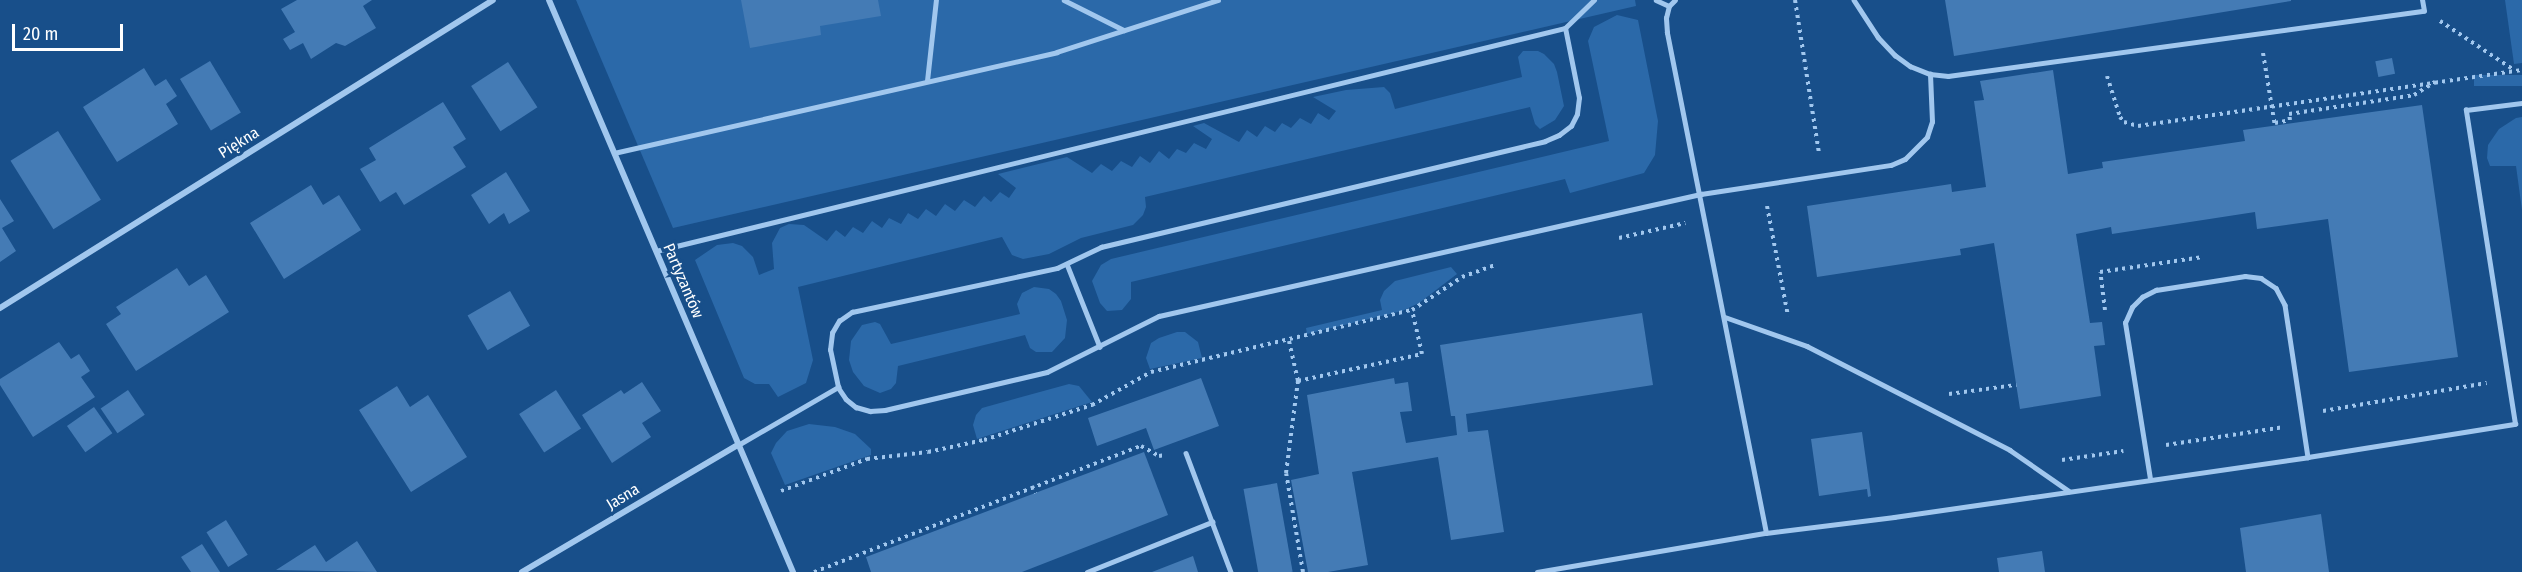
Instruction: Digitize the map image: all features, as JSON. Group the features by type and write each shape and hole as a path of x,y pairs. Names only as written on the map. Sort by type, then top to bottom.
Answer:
{"street":[{"name":"Piękna","path":"0,308 493,0"},
{"name":"Partyzantów","path":"549,0 793,572"},
{"name":"Jasna","path":"522,572 738,445"}],"lane":[{"path":"927,81 936,0"},
{"path":"1064,0 1124,30"},
{"path":"614,153 1057,52 1218,0"},
{"path":"656,251 1565,28 1594,0"},
{"path":"1656,0 1669,6"},
{"path":"1675,0 1669,6 1668,33 1766,532"},
{"path":"1854,0 1878,37 1894,55 1910,66 1930,74 1963,76 2424,11 2422,0"},
{"path":"1565,28 1579,98 1577,114 1571,126 1559,135 1545,141 1101,247 1067,264 852,312 839,321 832,333 830,350 838,387 856,407 870,411 885,410 1047,372 1159,316 1701,194 1891,165 1905,159 1927,137 1932,122 1930,74"},
{"path":"1538,572 1766,532 2308,457 2515,424 2466,111 2522,103"},
{"path":"1067,264 1100,347"},
{"path":"2150,479 2126,323 2132,308 2142,297 2156,290 2245,276 2262,278 2276,288 2284,305 2308,457"},
{"path":"1725,316 1807,346 2010,450 2069,491"},
{"path":"738,445 838,387"},
{"path":"1186,453 1231,572"},
{"path":"1087,572 1212,522"}],"path":[{"path":"1795,0 1822,175"},
{"path":"2424,11 2514,71"},
{"path":"2260,34 2275,124 2290,120 2289,114 2414,95 2436,81"},
{"path":"2100,56 2117,111 2124,122 2130,125 2522,70"},
{"path":"1763,185 1785,310 1792,321"},
{"path":"1614,239 1706,219"},
{"path":"760,498 867,459 928,452 984,440 1092,405 1151,372 1412,310 1462,277 1499,264"},
{"path":"1298,381 1422,354 1412,310"},
{"path":"1289,341 1298,381 1286,473 1303,572"},
{"path":"2061,460 2280,428 2302,414 2508,380"},
{"path":"1979,390 2016,385"},
{"path":"813,572 1141,446 1159,456 1186,453"},
{"path":"1032,486 1035,494"}],"shaded area":[{"path":"576,0 1635,0 1636,6 673,228"},
{"path":"2505,0 2522,0 2522,63 2514,64"},
{"path":"1617,15 1638,20 1658,121 1655,155 1644,173 1570,193 1565,179 1131,282 1131,299 1122,310 1107,311 1100,303 1092,281 1101,265 1111,259 1609,141 1588,41 1594,27"},
{"path":"1523,51 1538,51 1544,54 1554,64 1557,72 1564,106 1555,120 1540,129 1535,124 1530,107 1145,197 1146,207 1143,215 1133,225 1081,238 1049,254 1023,259 1012,255 1002,237 798,287 813,360 806,383 778,397 769,384 755,384 744,378 695,260 717,245 733,243 742,246 753,257 759,275 774,269 772,243 780,228 789,224 804,225 827,241 836,230 845,237 853,227 863,233 872,221 882,228 889,218 901,224 908,213 918,219 926,209 936,216 945,204 955,211 964,200 975,207 984,196 991,202 1000,192 1009,198 1016,188 998,174 1067,157 1092,173 1101,164 1112,171 1121,161 1132,167 1140,156 1150,163 1159,151 1169,159 1177,149 1186,153 1194,143 1206,149 1212,139 1193,126 1204,123 1239,142 1247,130 1257,137 1265,126 1275,132 1282,123 1291,128 1300,118 1311,124 1318,113 1329,120 1336,111 1313,97 1346,90 1384,87 1390,93 1395,109 1522,77 1518,57"},
{"path":"2474,75 2522,75 2522,86 2474,86"},
{"path":"2522,117 2522,210 2516,166 2490,166 2487,158 2488,145 2499,129 2516,118"},
{"path":"1451,267 1457,274 1419,303 1402,311 1307,334 1306,328 1382,310 1380,300 1384,291 1395,281"},
{"path":"1034,287 1049,289 1056,294 1061,301 1067,320 1065,338 1052,352 1036,352 1030,348 1025,335 898,366 896,383 891,389 880,393 864,386 853,372 849,360 851,341 862,325 875,322 880,324 891,344 1020,314 1017,304 1022,293"},
{"path":"1177,332 1185,332 1198,342 1202,358 1150,369 1146,358 1151,343"},
{"path":"1069,384 1079,386 1092,402 977,439 973,425 976,415 982,408"},
{"path":"809,424 835,427 855,434 871,449 871,455 785,485 771,453 776,443 787,431"}],"building":[{"path":"297,0 372,0 363,6 376,28 345,46 336,43 311,59 303,43 290,50 283,39 295,32 281,9"},
{"path":"741,0 878,0 881,16 820,26 821,35 750,48"},
{"path":"1945,0 2291,0 2291,1 1954,56"},
{"path":"2392,58 2395,74 2378,77 2375,61"},
{"path":"210,61 241,112 211,130 180,79"},
{"path":"508,62 537,107 501,131 471,86"},
{"path":"144,68 155,86 166,79 177,96 166,104 178,124 117,162 83,107"},
{"path":"2053,70 2068,174 2103,168 2102,162 2245,141 2243,130 2422,105 2458,357 2349,372 2328,219 2257,229 2255,212 2112,234 2111,227 2076,234 2090,323 2102,322 2105,345 2094,346 2101,396 2020,409 1994,243 1960,249 1961,255 1817,277 1807,206 1951,184 1952,192 1986,187 1974,101 1984,100 1980,81"},
{"path":"443,102 466,139 453,147 466,167 404,205 396,192 380,202 360,169 376,160 369,148"},
{"path":"58,131 101,200 53,229 11,161"},
{"path":"506,172 530,211 509,224 504,213 489,224 471,195"},
{"path":"311,185 323,205 339,195 361,230 284,279 250,223"},
{"path":"0,199 14,221 2,228 16,251 0,262"},
{"path":"177,268 189,286 206,275 229,312 136,371 106,324 121,314 116,307"},
{"path":"510,291 530,326 488,350 468,316"},
{"path":"1642,313 1653,385 1466,414 1468,432 1488,430 1504,532 1451,540 1438,457 1352,472 1368,565 1328,572 1308,572 1291,480 1319,474 1307,395 1394,378 1395,384 1408,382 1412,411 1400,412 1406,443 1457,435 1455,416 1451,416 1440,345"},
{"path":"59,342 71,359 79,354 90,371 81,377 95,397 33,437 0,385 0,379"},
{"path":"1201,378 1219,426 1154,450 1146,428 1097,446 1088,418"},
{"path":"642,382 661,411 642,423 651,437 612,463 582,415 621,390 624,394"},
{"path":"397,386 410,407 428,395 467,457 411,492 359,410"},
{"path":"128,390 145,415 117,433 101,408"},
{"path":"556,390 581,429 544,453 519,414"},
{"path":"94,407 112,433 85,452 67,426"},
{"path":"1862,432 1871,496 1868,497 1867,489 1819,496 1811,439"},
{"path":"1144,452 1168,515 1022,572 871,572 866,557"},
{"path":"1277,483 1293,572 1258,572 1244,489"},
{"path":"2321,514 2329,572 2246,572 2240,528"},
{"path":"226,520 248,555 228,567 206,532"},
{"path":"357,541 377,572 276,570 315,545 326,562"},
{"path":"202,544 220,572 191,572 181,557"},
{"path":"2042,551 2045,572 1999,572 1997,558"},
{"path":"1193,556 1198,572 1152,572"}]}
